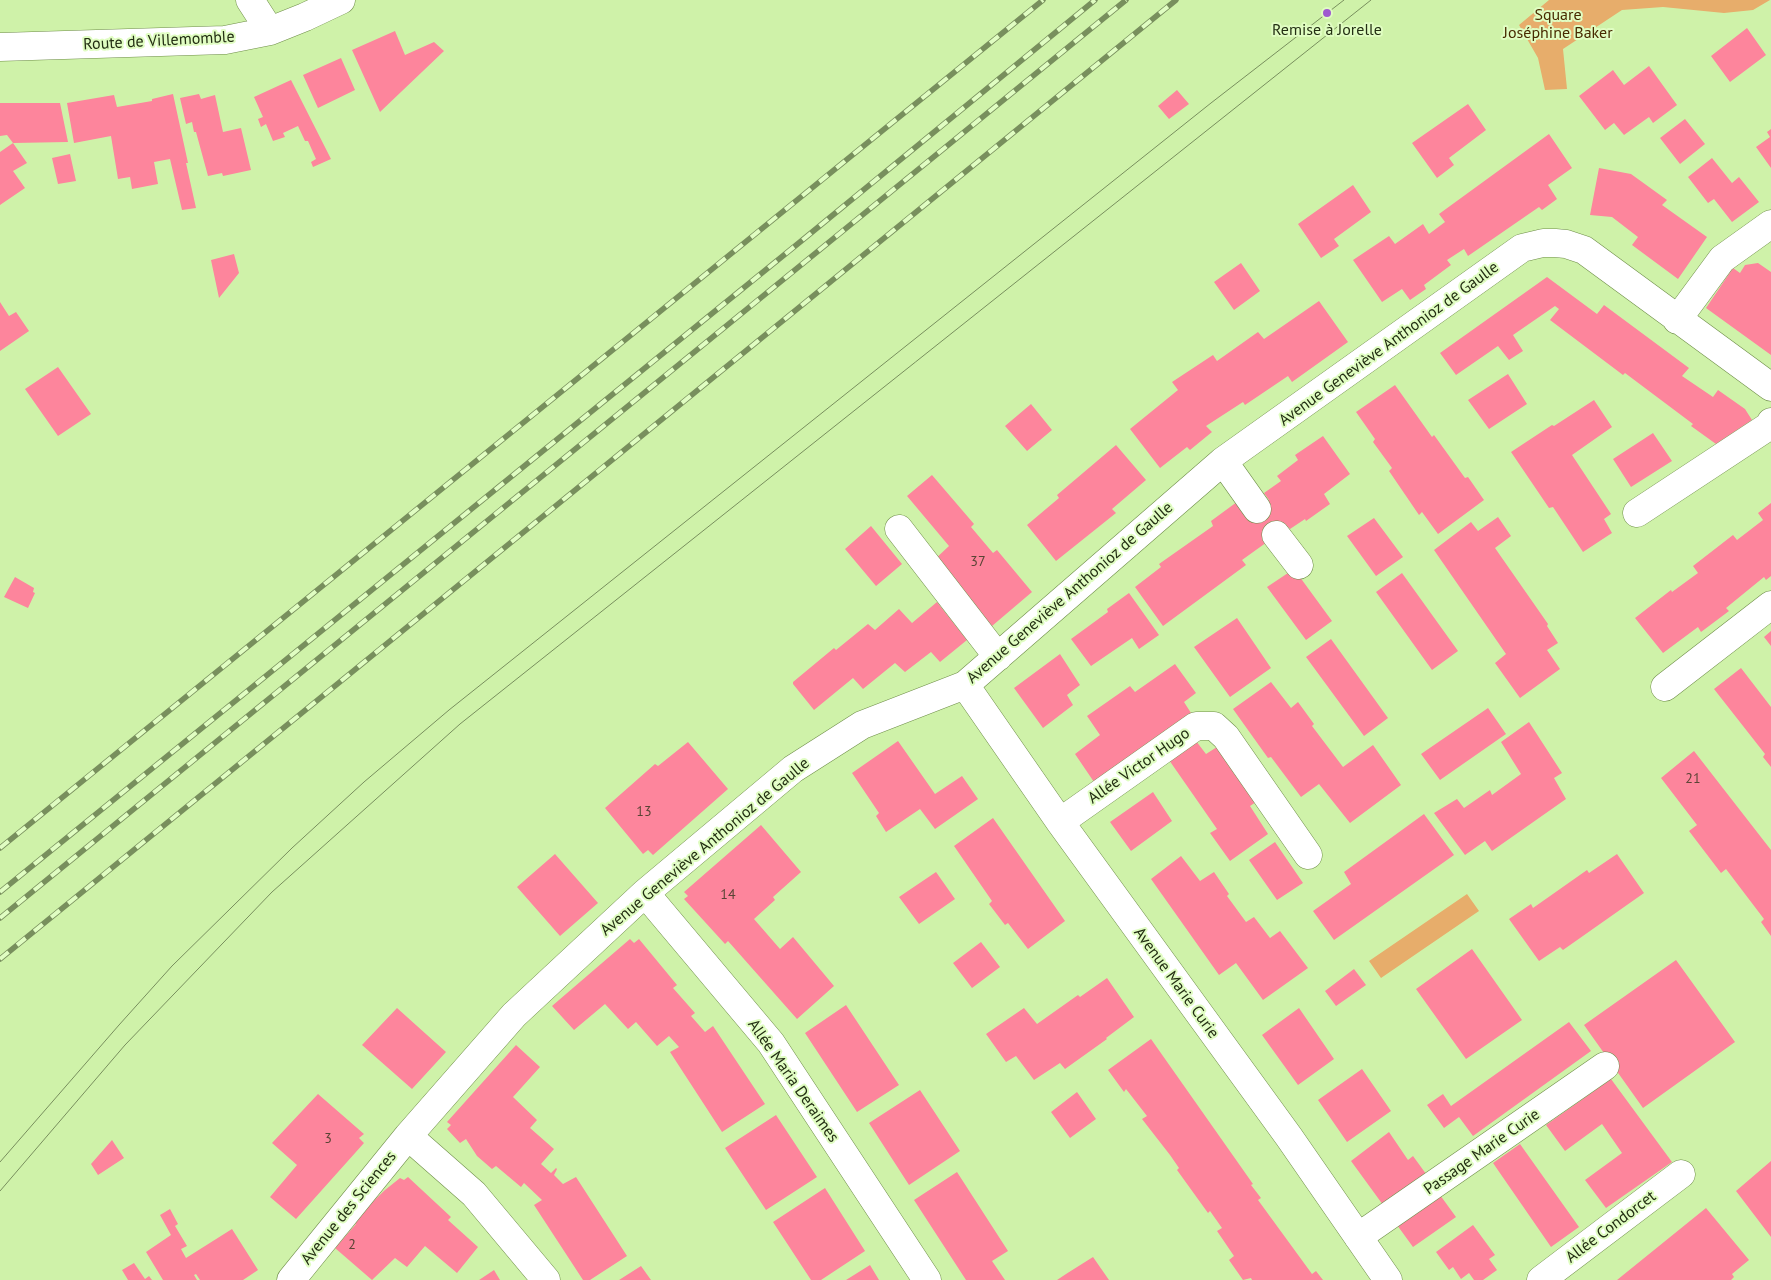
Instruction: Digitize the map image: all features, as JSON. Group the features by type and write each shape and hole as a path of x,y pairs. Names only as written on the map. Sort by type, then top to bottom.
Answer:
{"street":[{"path":"250,0 270,31"},
{"name":"Route de Villemomble","path":"0,47 225,40 270,31 341,0"},
{"path":"1677,320 1722,260 1771,224"},
{"name":"Avenue Geneviève Anthonioz de Gaulle","path":"408,1136 514,1015 645,892 793,769 862,725 965,685 1223,461 1522,248 1544,243 1555,243 1566,244 1584,250 1771,388"},
{"path":"1637,513 1769,426 1771,422"},
{"path":"1223,461 1258,509"},
{"path":"899,529 998,657"},
{"path":"1276,535 1299,565"},
{"path":"1665,686 1771,605"},
{"name":"Avenue Marie Curie","path":"965,685 1060,822 1289,1137 1388,1280"},
{"name":"Allée Victor Hugo","path":"1060,822 1196,726 1214,726 1226,737 1308,855"},
{"name":"Allée Maria Deraimes","path":"645,892 771,1043 927,1280"},
{"name":"Passage Marie Curie","path":"1358,1237 1605,1066"},
{"path":"408,1136 474,1194 546,1280"},
{"name":"Avenue des Sciences","path":"291,1280 408,1136"},
{"name":"Allée Condorcet","path":"1540,1280 1681,1174"}],"green space":[{"name":"Square Joséphine Baker","path":"1549,0 1770,0 1753,10 1724,13 1663,7 1622,10 1563,49 1567,89 1545,90 1538,58 1519,25"},
{"path":"1467,894 1479,911 1381,978 1369,961"}],"building":[{"path":"1747,28 1766,55 1730,82 1711,56"},
{"path":"395,31 405,55 434,42 444,51 380,112 352,50"},
{"path":"341,58 355,90 318,108 303,75"},
{"path":"1649,66 1677,105 1653,123 1649,117 1624,135 1614,123 1605,130 1579,96 1613,70 1624,85"},
{"path":"291,80 331,159 313,167 311,162 316,159 308,141 305,141 298,126 283,133 285,137 273,141 266,124 261,127 258,119 263,117 254,97"},
{"path":"1177,90 1189,104 1169,119 1158,106"},
{"path":"173,94 196,208 182,210 170,159 154,162 158,184 132,189 130,177 118,179 111,136 74,143 67,103 114,95 117,107 152,101 152,99"},
{"path":"199,94 201,99 215,95 223,132 241,128 251,170 223,176 222,173 208,176 196,132 194,132 192,122 186,124 180,98"},
{"path":"0,103 60,103 68,142 13,143 7,135 0,136"},
{"path":"1468,104 1486,130 1449,158 1454,165 1437,178 1412,143"},
{"path":"1685,119 1705,144 1680,164 1660,138"},
{"path":"1771,129 1771,168 1756,147 1770,137 1767,132"},
{"path":"1549,134 1572,168 1548,185 1557,199 1542,210 1539,207 1468,256 1464,249 1447,260 1451,265 1424,285 1426,289 1410,300 1402,289 1382,302 1353,260 1389,236 1395,244 1423,224 1429,234 1445,222 1439,214"},
{"path":"13,143 27,163 13,171 25,188 0,205 0,152"},
{"path":"70,154 76,181 58,184 52,158"},
{"path":"1712,158 1732,183 1739,177 1759,202 1732,222 1714,199 1708,203 1688,177"},
{"path":"1599,168 1631,174 1667,200 1662,205 1707,237 1678,279 1632,245 1638,237 1612,217 1590,215"},
{"path":"1353,185 1371,212 1334,239 1339,246 1321,258 1298,224"},
{"path":"234,254 239,273 219,298 211,260"},
{"path":"1241,263 1260,291 1234,310 1214,282"},
{"path":"1758,263 1771,272 1771,355 1706,308 1733,268 1740,273 1745,265"},
{"path":"1547,277 1597,314 1604,305 1689,368 1682,376 1713,397 1718,390 1745,409 1752,420 1716,444 1691,426 1693,424 1625,373 1623,375 1550,320 1559,309 1555,306 1513,335 1523,351 1509,360 1498,346 1456,375 1440,353"},
{"path":"1319,301 1348,342 1292,382 1288,376 1245,405 1243,402 1206,426 1212,432 1190,450 1187,447 1160,468 1130,429 1178,390 1172,382 1213,355 1217,361 1258,332 1264,339"},
{"path":"0,302 9,316 16,312 29,331 0,351"},
{"path":"58,367 91,414 58,436 25,389"},
{"path":"1508,374 1527,404 1489,429 1468,400"},
{"path":"1395,385 1432,437 1434,435 1465,478 1468,477 1484,500 1438,534 1422,512 1419,515 1389,471 1392,468 1373,442 1375,439 1356,412"},
{"path":"1594,400 1612,427 1572,455 1611,514 1604,519 1612,533 1583,552 1553,507 1549,508 1511,452"},
{"path":"1031,404 1052,430 1027,451 1005,426"},
{"path":"1653,433 1672,461 1631,487 1613,459"},
{"path":"1323,436 1350,474 1324,494 1330,504 1306,521 1305,519 1290,529 1288,527 1242,560 1246,565 1163,626 1135,587 1161,567 1159,564 1213,526 1211,521 1241,499 1251,514 1269,500 1264,493 1281,481 1277,476 1298,460 1295,455"},
{"path":"1116,445 1146,480 1112,509 1116,513 1056,561 1027,525 1059,498 1057,495"},
{"path":"932,475 974,524 971,527 993,553 997,550 1032,592 992,626 958,586 933,561 949,546 907,496"},
{"path":"1771,503 1771,576 1766,580 1764,577 1726,608 1729,611 1701,632 1698,627 1663,653 1635,618 1671,590 1672,592 1698,573 1693,566 1733,535 1737,540 1763,520 1758,513"},
{"path":"1498,517 1511,536 1495,548 1548,624 1547,626 1558,643 1547,650 1560,669 1520,698 1495,663 1506,654 1434,550 1471,522 1478,531"},
{"path":"1374,518 1403,557 1376,576 1347,536"},
{"path":"871,526 902,564 876,586 845,549"},
{"path":"1294,569 1332,621 1306,640 1267,587"},
{"path":"1402,573 1458,651 1432,670 1376,592"},
{"path":"15,577 34,588 33,592 35,593 28,608 4,597"},
{"path":"1129,593 1159,635 1139,649 1132,638 1091,666 1071,639 1108,612 1107,609"},
{"path":"937,602 967,640 940,662 931,652 905,672 895,663 863,689 853,678 814,710 793,684 793,682 834,648 836,650 868,624 875,630 899,609 912,623"},
{"path":"1237,618 1271,668 1230,697 1194,647"},
{"path":"1771,631 1771,646 1764,637"},
{"path":"1331,639 1388,718 1364,736 1306,657"},
{"path":"1060,654 1080,685 1067,695 1073,705 1043,728 1014,688"},
{"path":"1175,664 1196,693 1184,702 1191,713 1094,782 1075,754 1100,735 1087,716 1130,686 1135,692"},
{"path":"1741,668 1771,707 1771,767 1763,757 1765,754 1714,689"},
{"path":"1271,682 1291,708 1298,702 1314,724 1312,726 1343,767 1373,745 1401,785 1350,823 1319,784 1301,797 1271,757 1268,758 1233,709"},
{"path":"1488,708 1506,734 1440,780 1421,754"},
{"path":"1529,722 1562,773 1554,778 1566,799 1492,851 1485,841 1465,855 1434,813 1457,799 1464,808 1490,790 1492,795 1521,774 1501,742"},
{"path":"898,741 935,794 962,776 978,799 935,829 920,809 886,832 876,816 879,813 852,773"},
{"path":"1196,741 1206,754 1217,747 1256,802 1250,806 1268,834 1230,861 1210,833 1217,829 1169,760"},
{"path":"688,742 728,789 653,855 648,850 643,854 605,808 655,764 658,766"},
{"path":"1694,751 1771,850 1771,936 1761,922 1764,919 1726,869 1721,873 1689,831 1697,825 1661,778"},
{"path":"1153,792 1172,821 1131,851 1110,822"},
{"path":"1424,814 1454,855 1334,940 1313,911 1351,884 1344,872"},
{"path":"993,818 1065,921 1028,949 1008,923 1005,925 989,904 992,901 954,846"},
{"path":"761,825 801,872 773,897 775,900 754,919 780,949 793,937 834,986 797,1019 728,941 725,944 684,899 688,896 684,892"},
{"path":"1275,842 1303,883 1277,900 1249,860"},
{"path":"555,854 598,903 560,936 517,887"},
{"path":"1617,854 1644,893 1563,950 1560,947 1539,961 1509,919 1531,904 1533,908 1587,870 1589,873"},
{"path":"1181,856 1200,881 1214,872 1229,894 1227,896 1246,922 1254,917 1270,938 1280,931 1308,968 1263,1000 1236,963 1219,975 1151,879"},
{"path":"936,872 955,899 919,924 899,897"},
{"path":"630,939 634,943 639,939 677,985 673,988 695,1013 691,1016 705,1032 713,1026 765,1104 722,1132 670,1052 679,1047 669,1036 657,1046 636,1022 628,1029 605,1004 574,1030 552,1006"},
{"path":"981,942 1000,967 972,988 953,963"},
{"path":"1472,949 1522,1020 1466,1059 1416,989"},
{"path":"1676,960 1735,1042 1643,1108 1584,1025"},
{"path":"1354,969 1366,985 1336,1006 1325,991"},
{"path":"1107,978 1134,1017 1065,1069 1060,1063 1034,1080 1016,1056 1006,1062 986,1034 1024,1008 1037,1024 1078,995 1080,997"},
{"path":"846,1005 899,1085 857,1112 805,1033"},
{"path":"397,1008 446,1052 412,1089 362,1045"},
{"path":"1299,1008 1334,1059 1298,1085 1262,1035"},
{"path":"1569,1022 1591,1051 1473,1136 1459,1117 1444,1128 1427,1105 1443,1094 1451,1106"},
{"path":"1151,1039 1253,1184 1251,1185 1261,1198 1258,1200 1312,1274 1316,1271 1323,1280 1252,1280 1251,1278 1243,1280 1229,1260 1234,1256 1217,1231 1222,1228 1210,1211 1208,1213 1177,1170 1179,1168 1170,1155 1142,1119 1147,1116 1126,1089 1124,1092 1108,1070"},
{"path":"516,1045 540,1067 513,1097 537,1120 530,1128 554,1149 541,1164 551,1173 556,1168 554,1175 563,1184 576,1177 627,1256 590,1280 583,1280 534,1205 542,1200 524,1183 521,1187 496,1166 492,1169 477,1156 466,1139 460,1143 447,1129 451,1125 447,1122"},
{"path":"1362,1069 1391,1111 1347,1142 1318,1100"},
{"path":"1611,1079 1672,1162 1606,1208 1585,1180 1622,1153 1602,1124 1565,1151 1546,1125"},
{"path":"920,1090 960,1151 909,1185 869,1123"},
{"path":"1077,1092 1096,1119 1070,1138 1051,1112"},
{"path":"318,1094 364,1134 359,1138 364,1143 296,1219 270,1197 297,1165 272,1143"},
{"path":"776,1115 817,1177 766,1210 725,1148"},
{"path":"1389,1132 1408,1160 1413,1156 1429,1178 1386,1209 1351,1161"},
{"path":"112,1140 124,1158 98,1175 91,1164"},
{"path":"1520,1144 1579,1227 1551,1247 1493,1163"},
{"path":"1771,1161 1771,1237 1736,1191"},
{"path":"957,1172 1008,1251 992,1261 1005,1280 966,1280 914,1200"},
{"path":"408,1177 451,1217 448,1220 478,1247 457,1273 425,1246 407,1267 395,1258 372,1280 335,1248 356,1224 353,1221 400,1178 404,1180"},
{"path":"825,1188 865,1251 821,1280 811,1280 773,1222"},
{"path":"1440,1195 1456,1217 1413,1247 1397,1225"},
{"path":"1706,1208 1749,1260 1732,1274 1734,1277 1731,1280 1617,1280"},
{"path":"170,1209 178,1224 175,1226 187,1246 181,1249 186,1258 232,1229 258,1270 243,1280 200,1280 196,1274 194,1275 197,1280 163,1280 146,1252 171,1235 160,1215"},
{"path":"1473,1225 1495,1255 1489,1259 1497,1270 1483,1280 1474,1280 1469,1273 1461,1279 1453,1267 1449,1270 1436,1252"},
{"path":"1093,1257 1109,1280 1057,1280 1066,1274"},
{"path":"134,1263 145,1279 149,1276 152,1280 128,1280 122,1270"},
{"path":"870,1265 879,1280 846,1280"},
{"path":"641,1266 651,1280 619,1280"},
{"path":"494,1270 500,1280 479,1280"}],"tram line":[{"path":"0,1162 172,966 292,848 364,782 449,710 1211,103 1344,0"},
{"path":"0,1191 125,1045 272,892 460,724 1371,0"}],"railway":[{"path":"0,848 1043,0"},
{"path":"0,892 1095,0"},
{"path":"0,918 1126,0"},
{"path":"0,959 1176,0"}],"place":[{"name":"Remise à Jorelle","path":"1327,13"}]}
